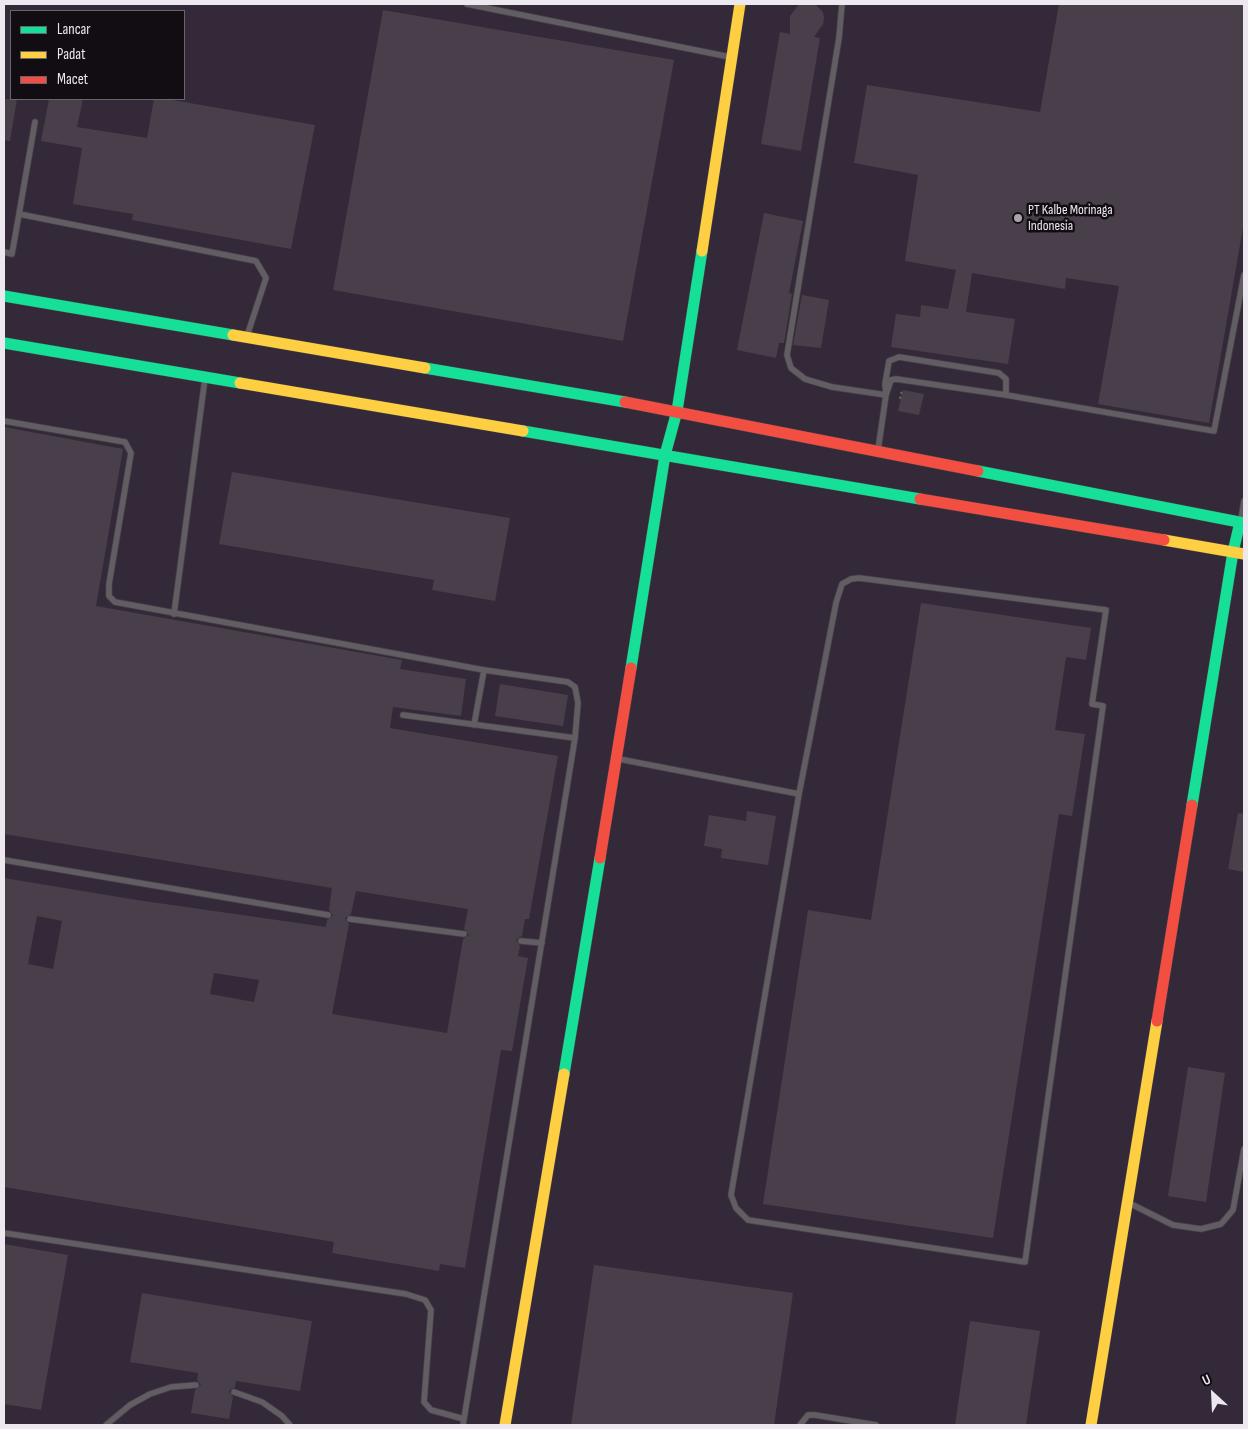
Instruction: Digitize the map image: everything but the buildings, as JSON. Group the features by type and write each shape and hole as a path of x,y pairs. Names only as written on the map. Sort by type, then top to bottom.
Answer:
{"street":[{"path":"505,1425 617,759 665,455 677,411 740,4"},
{"path":"4,296 677,411 1242,522 1239,553 1091,1425"},
{"path":"4,342 1239,553"}],"lane":[{"path":"468,4 732,58"},
{"path":"842,4 839,38 787,355 790,368 805,379 832,386 886,395"},
{"path":"4,252 12,254 35,122"},
{"path":"19,214 256,261 266,278 247,338"},
{"path":"878,451 886,395 891,380 896,379 1006,394 1214,431 1244,275"},
{"path":"886,395 885,384 889,361 899,357 999,373 1006,379 1006,394"},
{"path":"174,614 205,377"},
{"path":"4,421 124,442 131,453 109,584 109,596 116,602 484,670 568,682 575,687 578,703 575,738 464,1422 431,1410 424,1402 431,1310 425,1300 406,1294 4,1233"},
{"path":"1242,522 1244,501"},
{"path":"859,578 1106,610 1092,704 1103,706 1025,1262 748,1220 736,1208 731,1195 799,794 837,597 842,584 851,579 859,578"},
{"path":"474,725 484,670"},
{"path":"402,715 575,738"},
{"path":"617,759 799,794"},
{"path":"4,860 328,915"},
{"path":"350,919 464,934"},
{"path":"521,941 542,943"},
{"path":"1129,1203 1173,1225 1200,1229 1221,1224 1233,1210 1244,1149"},
{"path":"106,1425 130,1405 150,1394 171,1387 196,1385"},
{"path":"234,1392 262,1402 282,1416 290,1425"},
{"path":"800,1425 808,1416 815,1415 876,1425"}],"shaded area":[{"path":"4,4 1244,4 1244,1425 4,1425"}],"traffic: fast":[{"path":"631,668 665,455 677,411 702,251"},
{"path":"4,296 233,335"},
{"path":"4,343 240,383"},
{"path":"425,368 625,402"},
{"path":"523,431 920,499"},
{"path":"978,471 1244,523"},
{"path":"1192,805 1233,552 1240,522"},
{"path":"564,1074 600,858"}],"traffic: slow":[{"path":"702,251 740,4"},
{"path":"233,335 425,368"},
{"path":"240,383 523,431"},
{"path":"1164,540 1244,554"},
{"path":"1091,1425 1157,1021"},
{"path":"505,1425 564,1074"}],"traffic: jam":[{"path":"625,402 978,471"},
{"path":"920,499 1164,540"},
{"path":"600,858 631,668"},
{"path":"1157,1021 1192,805"}],"place":[{"name":"PT Kalbe Morinaga Indonesia","path":"1018,218"}]}
